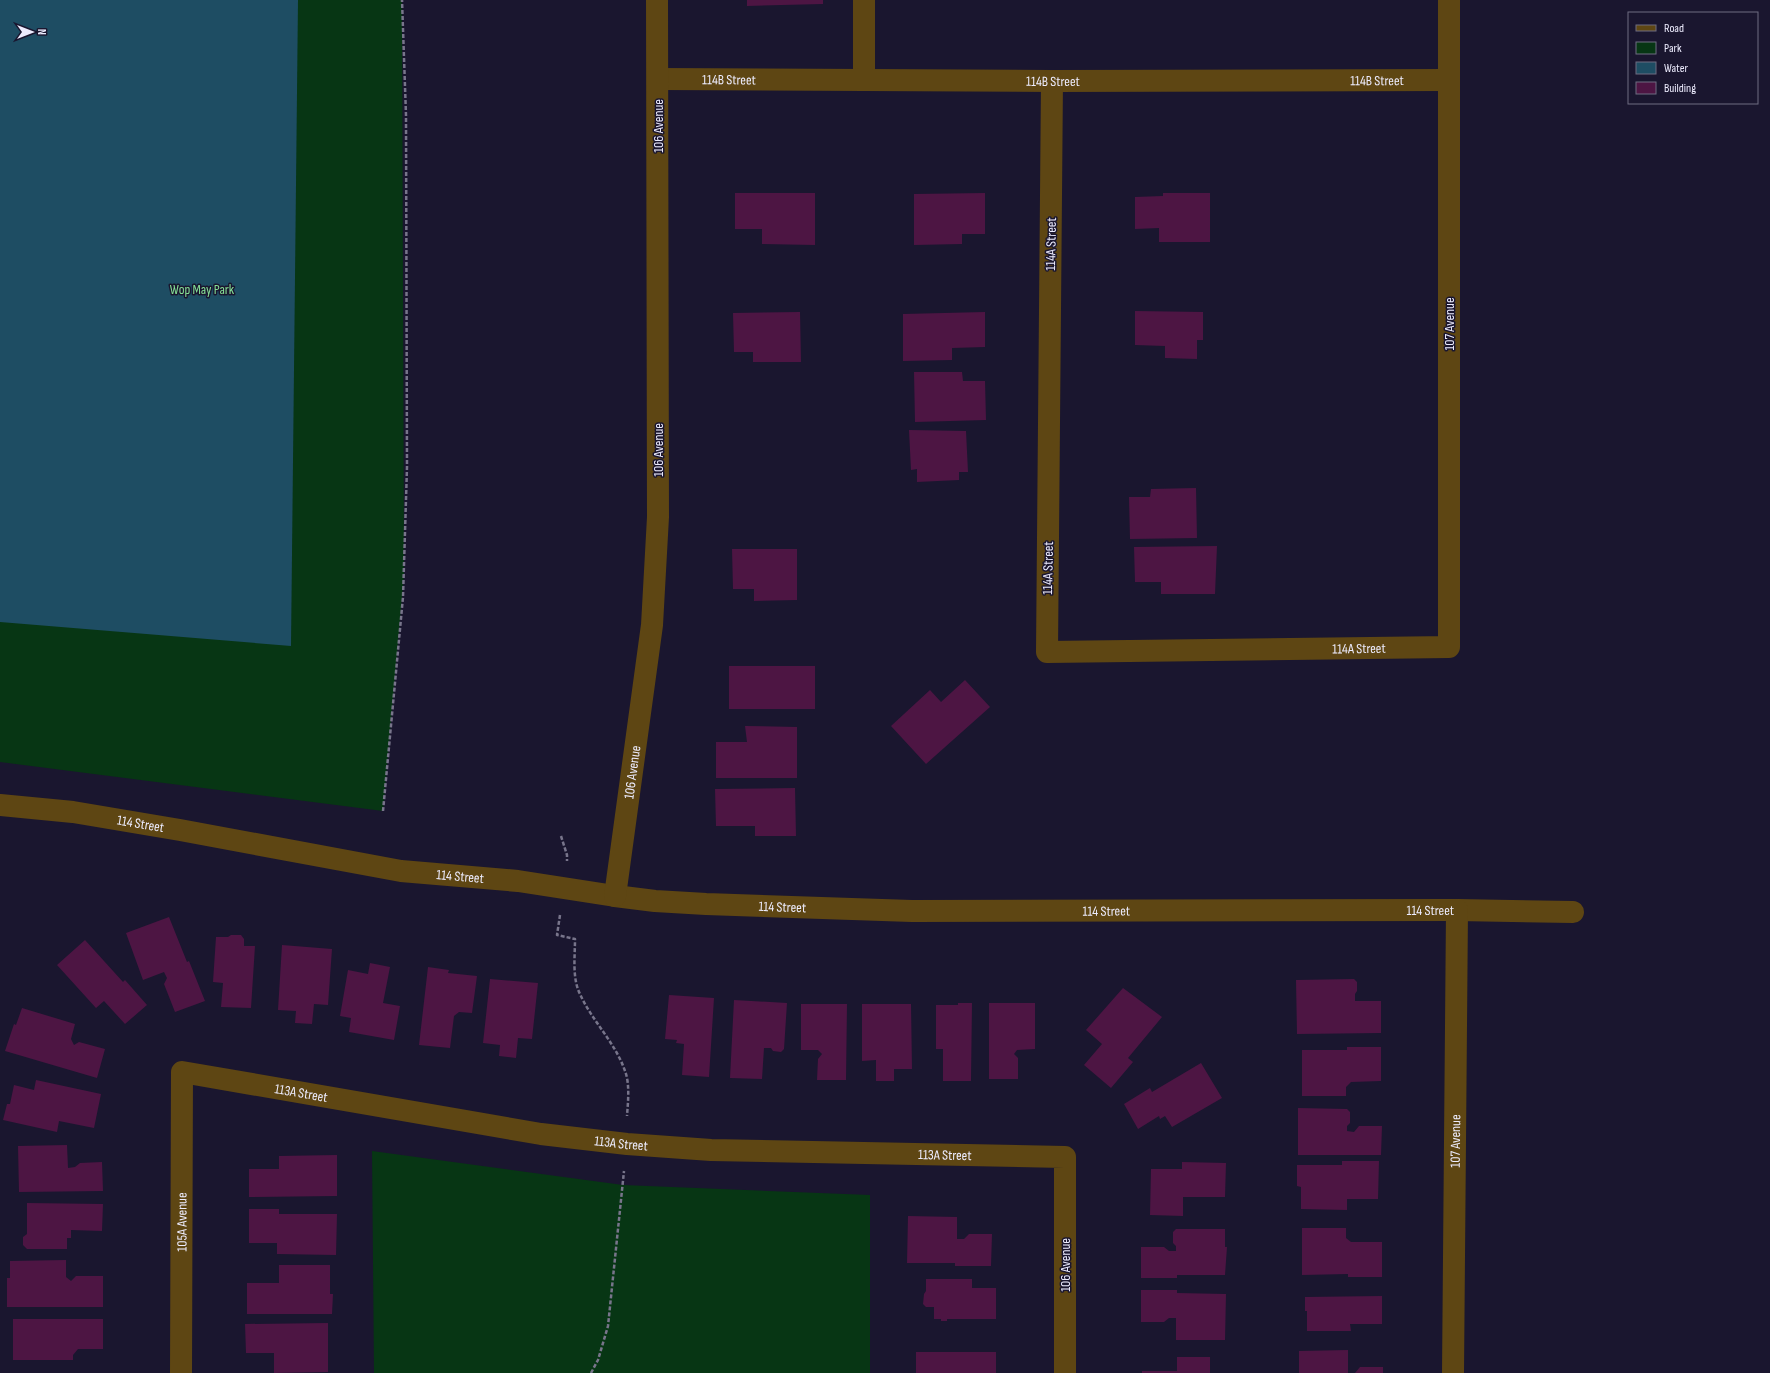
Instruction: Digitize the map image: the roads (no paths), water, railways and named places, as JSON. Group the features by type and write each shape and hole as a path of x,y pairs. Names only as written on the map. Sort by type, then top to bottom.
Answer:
{"street":[{"name":"106 Avenue","path":"616,896 652,625 657,525 657,0"},
{"path":"864,0 864,80"},
{"name":"107 Avenue","path":"1449,0 1449,647"},
{"name":"114B Street","path":"658,79 1052,81 1449,80"},
{"name":"114A Street","path":"1052,81 1047,652 1449,647"},
{"name":"114 Street","path":"0,806 73,812 401,870 518,881 616,896 706,904 912,911 1456,910 1573,912"},
{"name":"107 Avenue","path":"1453,1373 1456,910"},
{"name":"113A Street","path":"182,1072 541,1134 626,1144 711,1150 1065,1157"},
{"name":"105A Avenue","path":"181,1373 182,1072"},
{"name":"106 Avenue","path":"1065,1157 1065,1373"}],"water":[{"path":"0,0 298,0 291,646 0,622"}],"park label":[{"name":"Wop May Park","path":"202,289"}]}
